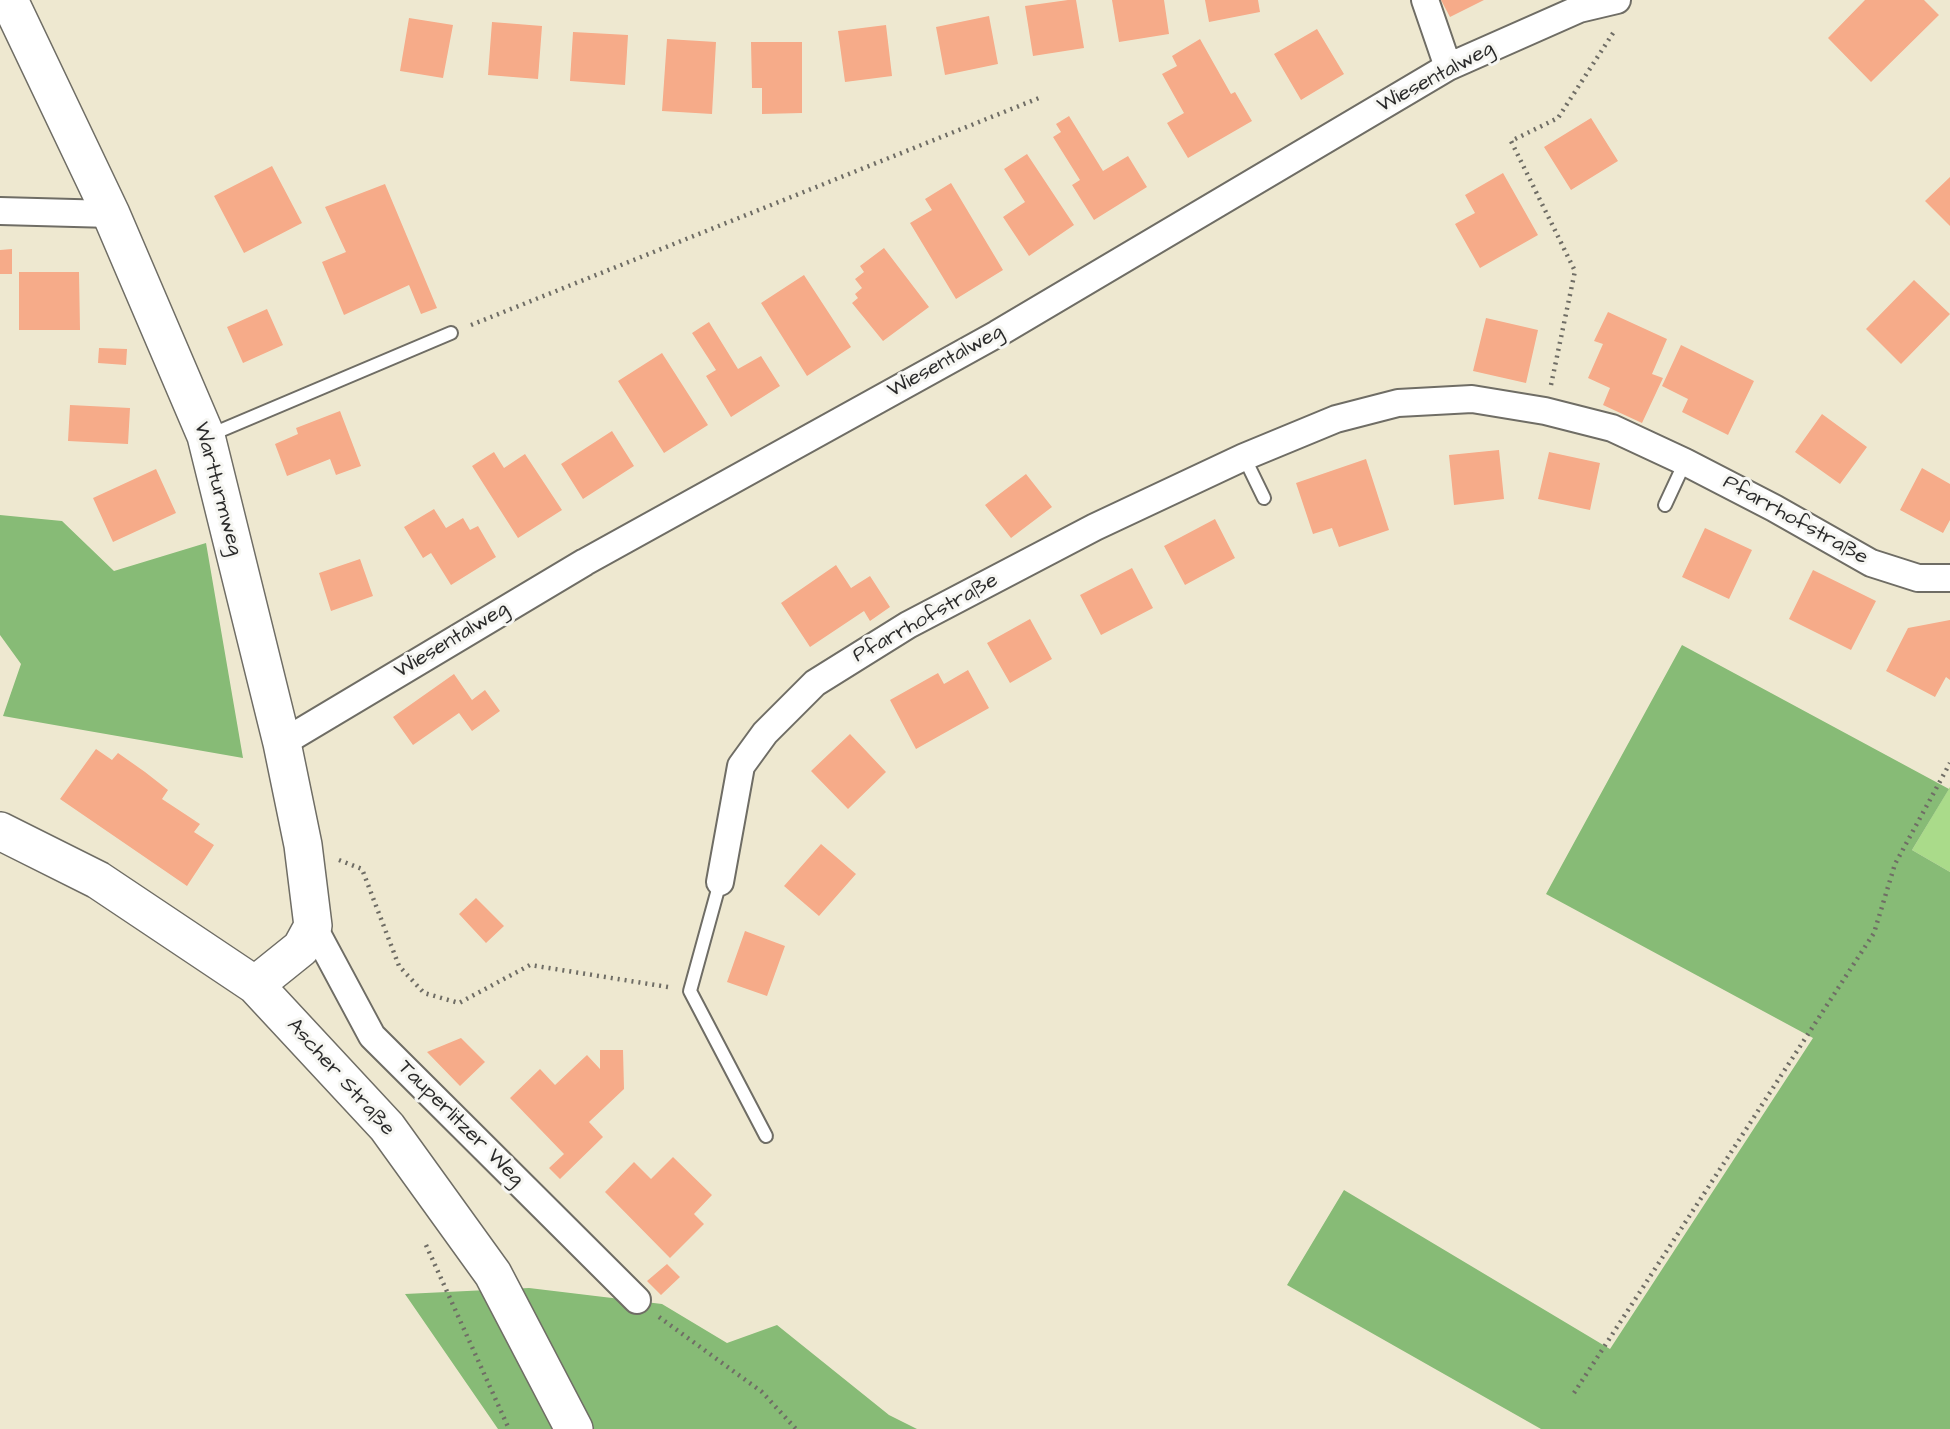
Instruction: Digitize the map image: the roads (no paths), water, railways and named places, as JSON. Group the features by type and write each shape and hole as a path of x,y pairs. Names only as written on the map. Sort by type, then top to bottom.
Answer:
{"street":[{"name":"Wartturmweg","path":"9,0 111,214 206,436 282,743 303,845 313,926"},
{"path":"1425,0 1448,67"},
{"name":"Wiesentalweg","path":"282,743 585,562 997,334 1448,67 1579,9 1618,10"},
{"path":"0,211 111,214"},
{"name":"Pfarrhofstraße","path":"720,882 741,766 765,733 815,683 908,625 1095,527 1244,457 1336,419 1398,403 1472,399 1545,411 1612,428 1774,508 1871,564 1918,578 1950,578"},
{"name":"Ascher Straße","path":"0,831 98,880 255,985 387,1127 493,1274 574,1429"},
{"path":"255,985 301,948 313,926"},
{"name":"Tauperlitzer Weg","path":"313,926 372,1036 637,1300"}],"lane":[{"path":"206,436 451,333"},
{"path":"1244,457 1264,498"},
{"path":"1665,505 1685,462"},
{"path":"720,882 690,991 766,1136"}]}
